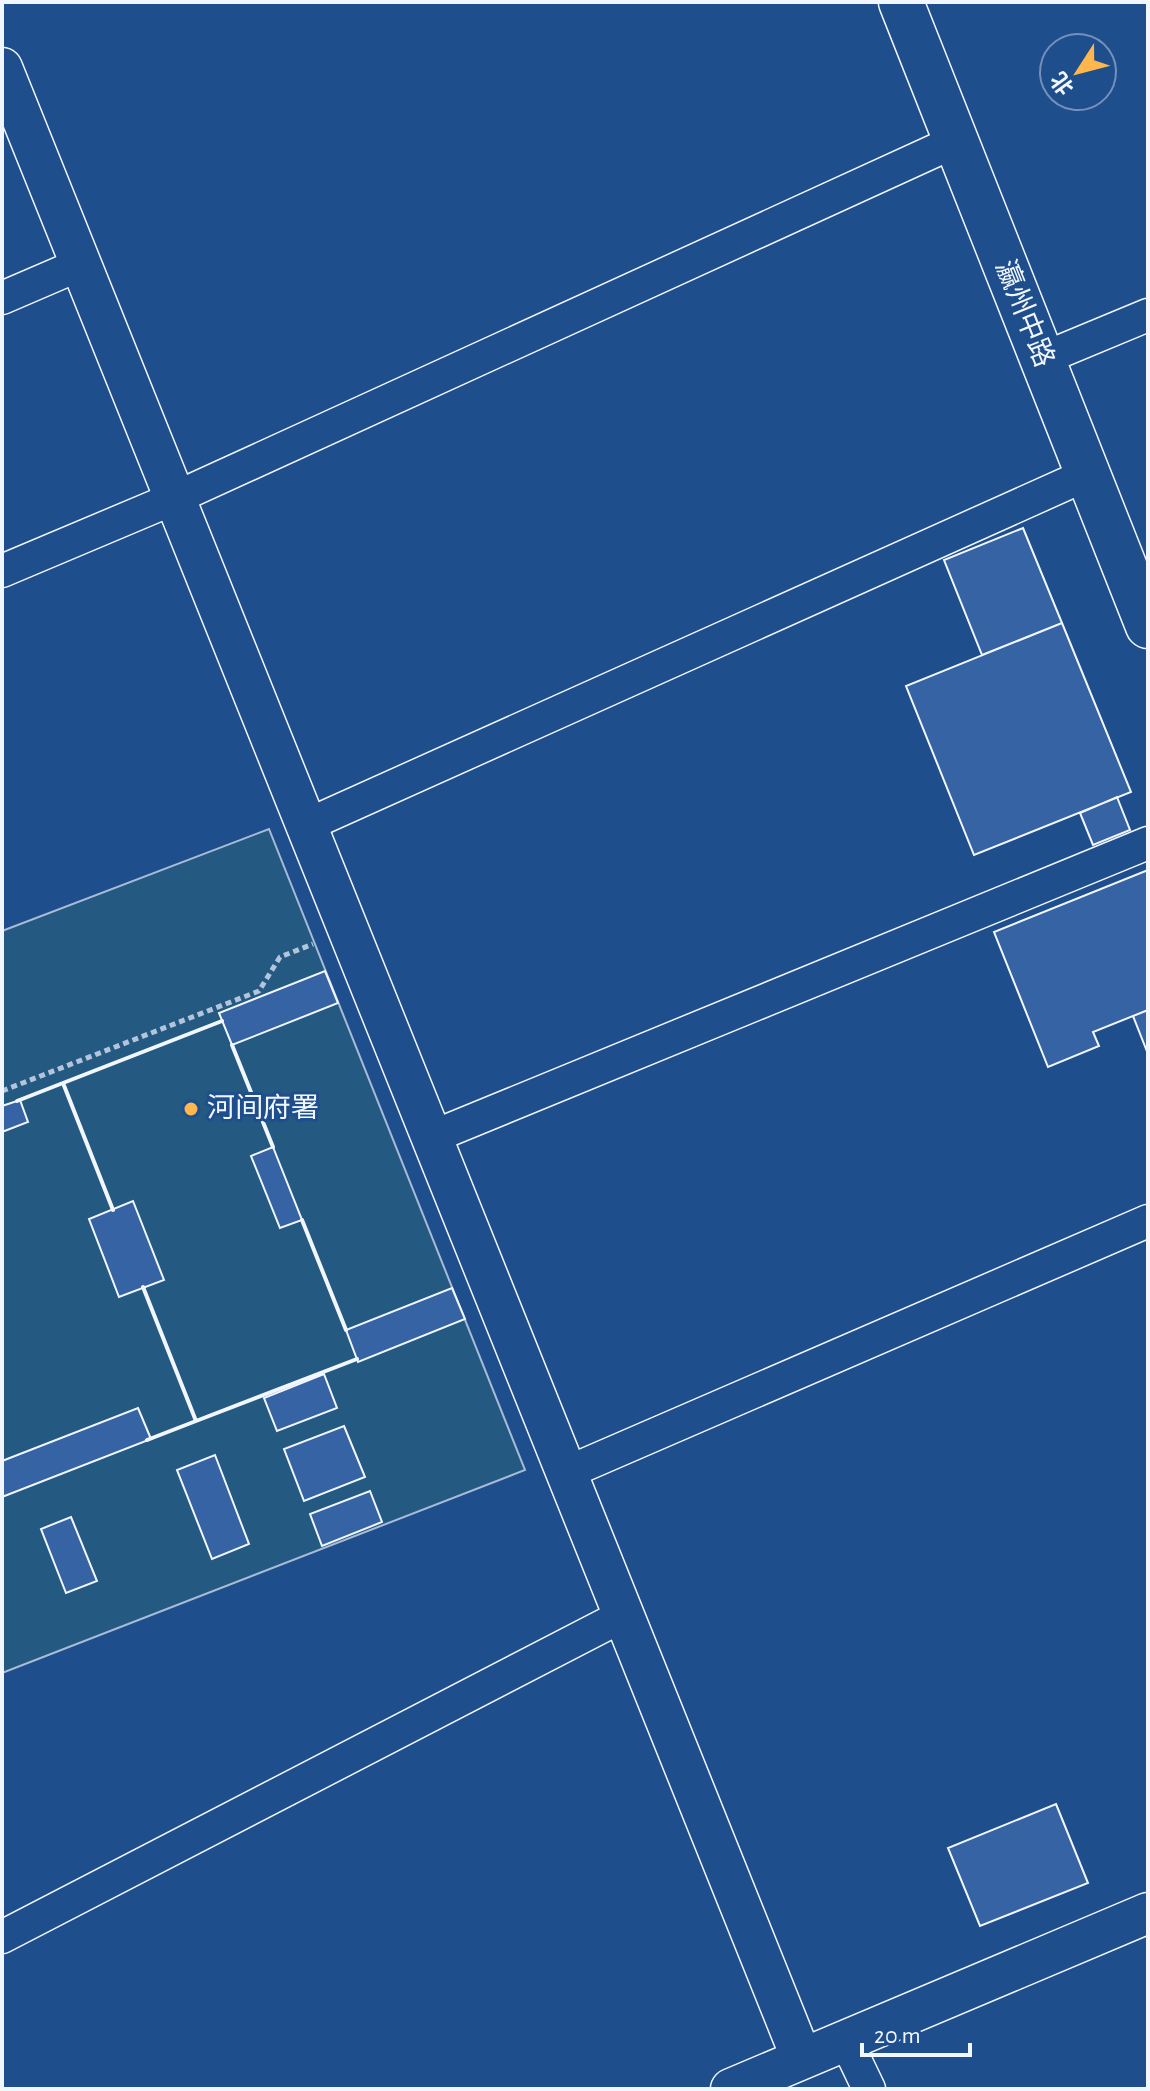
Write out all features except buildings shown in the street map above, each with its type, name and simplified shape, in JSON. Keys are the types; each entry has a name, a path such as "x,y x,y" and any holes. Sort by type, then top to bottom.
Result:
{"main road":[{"name":"瀛州中路","path":"901,2 1148,626"}],"street":[{"path":"2,68 802,2059"},
{"path":"2,571 175,498 956,141"},
{"path":"2,298 81,264"},
{"path":"1042,359 1148,315"},
{"path":"307,825 1088,474"},
{"path":"432,1137 1148,843"},
{"path":"566,1473 1148,1221"},
{"path":"2,1937 624,1615"},
{"path":"731,2089 1148,1913"},
{"path":"846,2041 869,2089"}],"path":[{"path":"2,1091 259,991 280,957 348,930"}],"shaded area":[{"name":"河间府署","path":"269,829 525,1470 2,1673 2,931"}],"wall":[{"path":"63,1083 222,1021"},
{"path":"232,1045 273,1147"},
{"path":"17,1101 63,1083 113,1210"},
{"path":"302,1220 346,1330"},
{"path":"143,1287 196,1421 147,1440"},
{"path":"196,1421 357,1359"}],"place":[{"name":"河间府署","path":"191,1109"}]}
